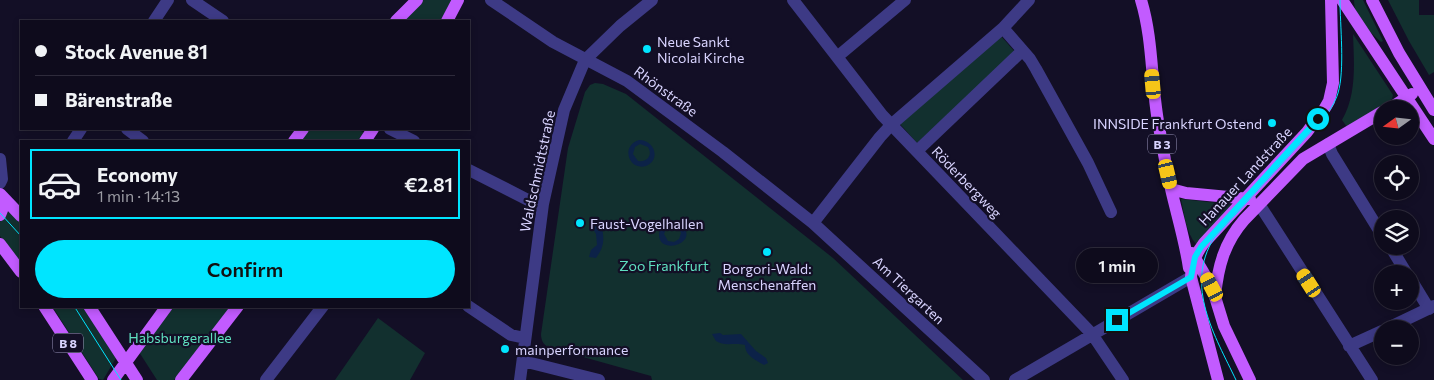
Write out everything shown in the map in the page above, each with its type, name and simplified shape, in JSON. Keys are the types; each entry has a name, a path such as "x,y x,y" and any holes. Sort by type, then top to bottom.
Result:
{"main road":[{"path":"397,20 417,0"},
{"path":"448,20 458,0"},
{"name":"B 3","path":"1135,0 1149,36"},
{"path":"1142,0 1149,36"},
{"name":"B 3","path":"1147,0 1157,114 1171,189"},
{"name":"Hanauer Landstraße","path":"1218,380 1191,277 1195,257 1204,243 1311,128 1329,101 1333,74 1331,0"},
{"path":"1342,0 1434,139"},
{"path":"1372,0 1399,53 1434,110"},
{"path":"1404,100 1420,88"},
{"path":"1213,292 1224,249 1235,231 1262,201 1298,162 1374,117"},
{"path":"1171,189 1186,193 1262,201"},
{"path":"1171,189 1185,240 1191,277 1199,278 1213,292"},
{"path":"3,197 20,213"},
{"path":"0,216 3,197"},
{"path":"1185,240 1213,292 1224,326 1250,380"},
{"path":"0,244 20,271"},
{"name":"B 8","path":"45,308 92,380"},
{"name":"B 8","path":"90,308 126,361 136,380"},
{"path":"114,380 166,308"},
{"path":"182,380 236,308"},
{"path":"114,380 122,378 136,380"}],"street":[{"path":"155,20 168,0"},
{"path":"192,0 222,20"},
{"name":"Rhönstraße","path":"491,0 553,42 628,81 723,152 813,223"},
{"name":"Waldschmidtstraße","path":"520,380 543,204 564,110 585,60 620,26 652,0"},
{"name":"Röderbergweg","path":"793,0 882,115 1092,334 1123,380"},
{"path":"837,57 905,0"},
{"path":"813,223 892,124 1003,28 1029,0"},
{"path":"1003,28 1030,59 1088,162 1111,212"},
{"path":"917,151 1022,50"},
{"path":"128,130 141,140"},
{"path":"392,130 412,140"},
{"path":"1328,144 1332,154 1374,222"},
{"path":"0,159 2,179 0,183"},
{"path":"470,171 530,201 543,204"},
{"path":"1262,201 1349,346 1372,380"},
{"name":"Am Tiergarten","path":"813,223 984,380"},
{"path":"1015,380 1191,277"},
{"path":"1405,320 1432,307 1419,290"},
{"path":"470,307 511,335 525,338"},
{"path":"266,380 321,308"},
{"path":"1349,346 1374,334"},
{"path":"523,361 600,380"}],"green space":[{"path":"422,0 453,0 441,20 404,20"},
{"path":"1354,0 1363,0 1383,41 1381,42 1363,24 1357,13"},
{"path":"1388,0 1419,0 1419,15 1434,15 1434,72 1429,75 1409,41"},
{"path":"1353,34 1393,95 1390,100 1374,100 1374,110 1347,127 1342,120 1350,100 1354,67"},
{"path":"1000,35 1015,52 917,143 900,124"},
{"name":"Zoo Frankfurt","path":"595,83 603,84 626,94 833,258 963,380 652,380 651,376 546,346 542,341 541,334 568,148 585,92 590,85"},
{"path":"308,130 360,130 364,133 358,140 301,140"},
{"path":"1181,199 1236,205 1196,244 1188,229"},
{"path":"7,210 20,220 20,263 0,236 0,222"},
{"path":"53,308 83,308 116,358 103,380 99,379"},
{"name":"Habsburgerallee","path":"172,308 231,308 189,364 174,380 157,380 139,352"},
{"path":"378,318 425,353 410,380 335,380"}],"water":[{"path":"639,140 649,143 655,155 651,163 640,167 631,162 628,152 633,143","holes":["640,144 648,147 650,153 648,158 644,161 638,161 633,154 635,147"]},
{"path":"672,220 679,222 686,230 686,237 682,242 669,246 659,238 660,229 664,223","holes":["672,225 679,228 681,233 679,239 674,242 668,241 664,234 667,227"]},
{"path":"594,223 602,229 603,237 602,248 596,258 589,257 591,250 597,245 596,234 593,229"},
{"path":"720,333 723,335 741,334 756,351 766,358 768,363 764,365 752,357 745,349 745,345 719,343 712,334"}],"tram line":[{"path":"1236,380 1219,346 1206,311 1202,292 1205,256 1214,238 1322,120 1333,104 1338,93 1341,72 1340,0"},
{"path":"0,213 20,235"},
{"path":"75,308 121,380"}],"place":[{"name":"Neue Sankt Nicolai Kirche","path":"647,49"},
{"name":"INNSIDE Frankfurt Ostend","path":"1272,123"},
{"name":"Faust-Vogelhallen","path":"580,223"},
{"name":"Borgori-Wald: Menschenaffen","path":"767,252"},
{"name":"mainperformance","path":"505,349"}],"route":[{"path":"1117,320 1191,277 1196,253 1318,119"}]}
